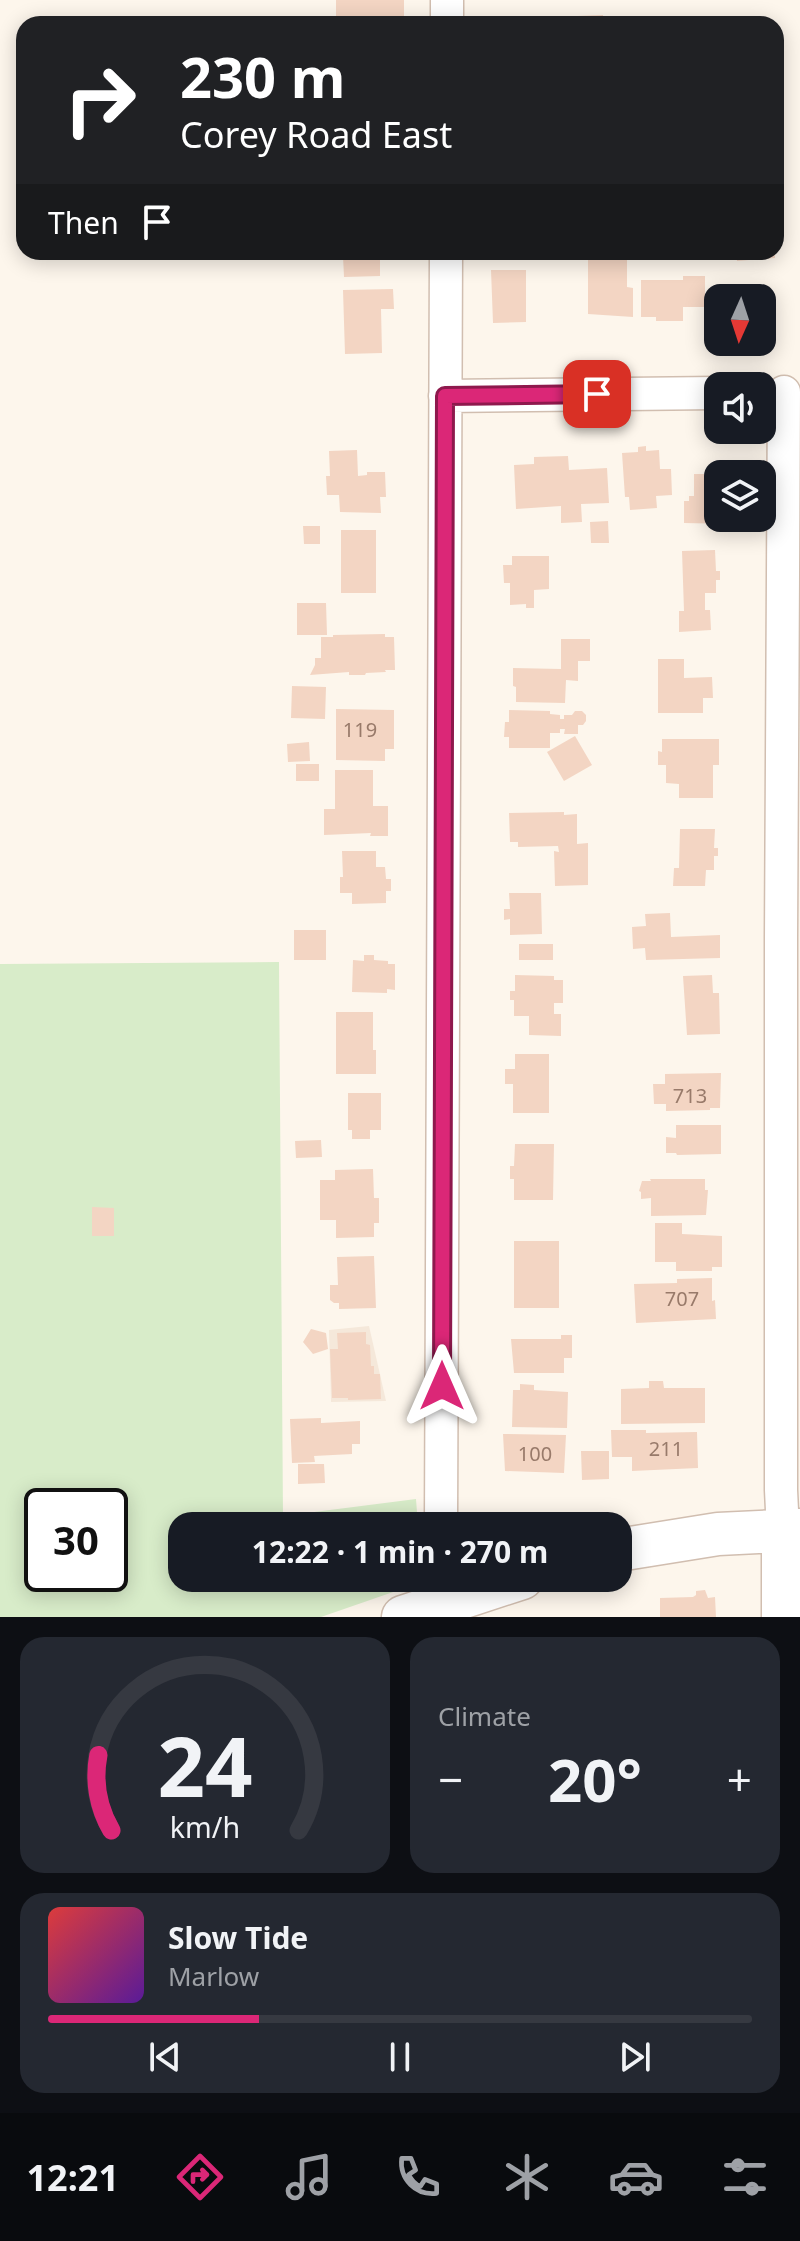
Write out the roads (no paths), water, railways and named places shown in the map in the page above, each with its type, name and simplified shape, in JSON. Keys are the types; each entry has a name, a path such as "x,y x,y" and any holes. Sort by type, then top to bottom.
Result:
{"street":[{"path":"441,1512 446,260"},
{"path":"782,392 790,938 781,1490 792,1530 783,1617"},
{"path":"445,396 704,393"},
{"path":"632,1548 718,1534 792,1530"},
{"path":"428,1600 462,1592"}]}
